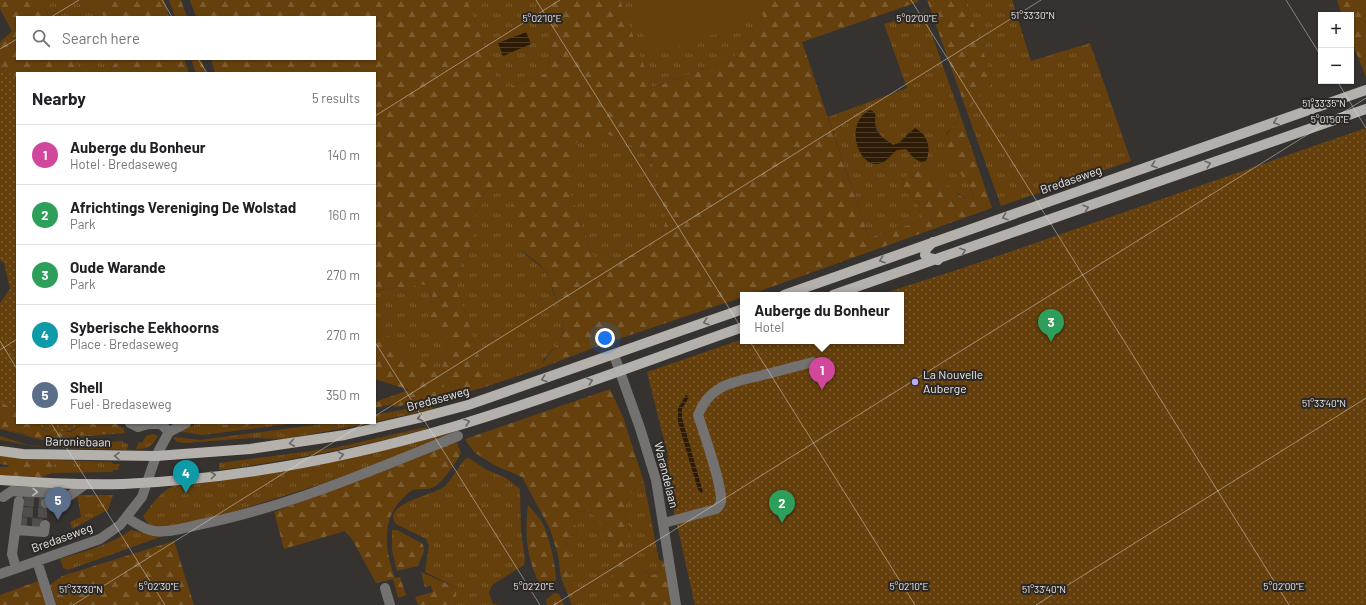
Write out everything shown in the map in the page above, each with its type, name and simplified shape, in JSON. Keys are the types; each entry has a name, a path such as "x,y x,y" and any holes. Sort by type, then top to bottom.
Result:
{"main road":[{"name":"Bredaseweg","path":"792,292 1366,90"},
{"path":"843,292 1366,109"},
{"path":"1032,208 1038,224"},
{"path":"934,242 926,249 924,255 938,260"},
{"name":"Bredaseweg","path":"156,456 250,449 338,436 378,428 468,405 740,310"},
{"path":"0,480 86,484 146,482 241,473 314,460 386,445 491,415 740,328"},
{"name":"Baroniebaan","path":"0,451 23,454 156,456"}],"street":[{"name":"Warandelaan","path":"614,355 656,480 676,605"},
{"path":"664,523 716,509 720,506 721,500 717,480 698,415 702,406 711,395 731,382 814,362"},
{"path":"132,424 138,427 149,424 161,424 169,432"},
{"path":"156,456 169,432 184,424"},
{"path":"127,518 147,529 154,531 170,530 218,521 279,504 329,487 458,436"},
{"name":"Bredaseweg","path":"0,574 100,539 111,532 127,518 142,497 156,456"},
{"path":"48,505 69,496 86,484"},
{"path":"1,497 12,491 51,493 69,496"},
{"path":"1,497 21,506 12,554 16,568"},
{"path":"16,530 44,532 45,525"},
{"path":"37,561 51,605"},
{"path":"385,588 390,605"}],"green space":[{"path":"0,0 41,0 49,16 16,16 16,60 74,60 80,72 16,72 16,78 0,65 0,42 12,31 0,9"},
{"path":"41,0 95,0 103,16 49,16"},
{"path":"95,0 164,0 169,16 103,16"},
{"path":"169,0 181,0 187,16 175,16"},
{"path":"190,0 467,0 501,90 547,73 552,37 547,0 620,0 652,88 733,59 763,17 757,0 918,0 918,2 802,42 869,238 918,222 920,215 918,205 902,184 905,177 912,173 922,171 930,173 938,177 958,194 965,198 972,199 974,196 972,190 944,150 944,141 946,136 961,117 992,208 757,292 740,292 740,298 601,345 541,368 562,335 563,324 556,299 550,280 544,269 525,252 519,243 515,231 509,192 501,189 486,192 481,198 478,206 472,244 465,256 460,259 461,274 455,279 488,386 454,396 440,360 447,350 449,343 448,338 431,324 429,317 433,291 429,286 419,284 410,288 382,289 376,292 376,72 215,72 211,60 376,60 376,16 196,16","holes":["605,134 615,137 651,155 666,218 662,236 649,249 619,260 600,264 592,254 571,195 571,177 574,165 570,148 579,141"]},
{"path":"467,0 547,0 552,37 547,73 501,90"},
{"path":"620,0 757,0 763,17 733,59 651,88"},
{"path":"631,0 757,0 763,17 651,56"},
{"path":"927,0 965,0 994,82 983,90 967,112"},
{"path":"965,0 1012,0 1031,61 1090,43 1131,161 1001,206 967,112 983,90 994,82"},
{"path":"1337,0 1366,0 1366,77 1354,47 1354,12 1341,12"},
{"path":"924,12 961,117 946,134 974,196 972,199 967,199 922,171 912,173 905,178 902,184 918,205 920,215 918,222 869,238 828,117 907,88 884,24","holes":["870,110 880,133 887,141 894,145 899,143 909,132 921,162 914,158 906,149 897,150 886,161 881,163 873,164 866,160 857,145 857,125 862,117"]},
{"path":"74,60 118,60 108,72 80,72"},
{"path":"118,60 184,60 189,72 108,72"},
{"path":"191,60 201,60 206,72 196,72"},
{"path":"0,65 16,78 16,411 0,401 0,303 10,289 4,263 0,260"},
{"path":"1366,128 1366,605 695,605 665,472 668,456 647,372 740,340 740,344 904,344 904,292 887,292 966,267"},
{"path":"605,134 615,137 651,155 666,218 662,236 649,249 619,260 600,264 592,254 571,195 571,177 574,165 570,148 579,141"},
{"path":"503,189 509,192 514,204 515,228 525,254 544,269 550,281 563,317 562,339 544,359 541,368 488,386 455,279 461,274 460,259 465,256 472,244 477,208 480,200 484,193 491,190"},
{"path":"419,284 429,286 433,291 429,317 431,324 448,338 449,343 447,350 440,360 454,396 448,397 442,381 416,361 407,358 393,340 376,328 376,292"},
{"path":"376,328 393,340 407,358 427,364 434,370 442,381 448,397 394,407 393,404 376,408 376,402 409,390 376,379"},
{"path":"610,389 623,417 644,482 634,490 626,503 625,508 630,540 625,546 614,548 603,528 593,515 580,511 573,514 577,534 568,537 566,546 572,561 573,570 567,579 561,578 558,555 550,529 522,477 496,466 475,453 465,439"},
{"path":"0,401 16,411 16,424 35,424 46,431 70,432 83,424 116,424 124,429 102,434 40,438 4,429 0,423"},
{"path":"432,404 433,409 376,422 376,415"},
{"path":"0,423 10,430 40,437 95,434 123,429 123,426 125,433 42,440 0,429"},
{"path":"35,424 83,424 65,432 53,432"},
{"path":"197,424 234,424 189,430 187,433 176,431"},
{"path":"234,424 258,424 187,433 189,430"},
{"path":"258,424 289,424 202,435 188,433"},
{"path":"321,424 366,424 284,439 250,438 186,443 177,442 173,437 200,440"},
{"path":"426,427 427,429 350,448 298,458 219,470 219,463 334,448"},
{"path":"455,432 406,454 312,487 207,520 159,528 146,521 143,516 160,495 174,486 281,472 386,450"},
{"path":"153,434 158,436 152,445 147,448 136,449 139,442 142,443 146,436"},
{"path":"0,436 28,445 43,447 123,441 124,443 128,444 127,450 38,447 0,440"},
{"path":"456,441 461,453 444,478 434,487 413,490 410,492 401,500 390,517 387,537 389,558 395,578 400,577 406,595 398,598 393,579 376,583 352,539 345,531 284,549 274,512"},
{"path":"0,456 53,460 52,473 41,477 0,475 0,467 8,467 9,465 0,464"},
{"path":"469,458 485,469 506,478 520,489 521,530 525,560 524,565 492,585 489,593 493,604 500,605 455,605 457,588 425,572 429,545 426,539 396,524 393,517 396,510 402,505 445,486 465,459"},
{"path":"53,460 112,462 113,464 120,464 118,470 113,470 113,472 52,473"},
{"path":"644,482 661,571 653,575 627,563 614,584 624,602 624,605 572,605 561,578 567,579 572,561 567,552 566,544 568,537 577,534 573,514 580,511 592,514 605,531 611,543 630,530 625,508 626,503 631,493"},
{"path":"77,495 113,495 108,510 72,529 70,522 81,517"},
{"path":"528,505 544,525 551,548 556,584 550,590 544,590 538,581 530,560 526,527"},
{"path":"131,530 163,536 68,570 63,568 60,559 106,544"},
{"path":"392,530 397,530 423,544 424,551 418,566 397,571 392,550"},
{"path":"174,541 194,605 57,605 50,585 62,576"},
{"path":"659,560 665,562 671,605 624,605 624,602 614,584 612,574 616,565 621,562 626,562 653,575 661,571"},
{"path":"421,572 457,588 455,605 418,605 415,597 433,592 431,586 425,587"},
{"path":"38,581 48,605 0,605 0,595"},
{"path":"554,593 559,594 564,605 547,605 546,600"}],"shaded area":[{"path":"526,32 531,44 503,56 498,43"},
{"path":"870,110 875,114 876,130 882,138 893,145 899,143 915,128 923,134 928,146 928,156 926,161 921,162 914,158 906,149 897,150 886,161 881,163 873,164 866,160 857,145 856,135 857,125 862,117"},
{"path":"686,395 689,397 682,409 682,418 703,492 702,494 698,490 678,422 678,408"}],"tunnel":[{"path":"24,501 46,503"},
{"path":"23,512 47,513"},
{"path":"17,522 46,524"}],"place":[{"name":"Oude Warande","path":"1051,342"},
{"name":"La Nouvelle Auberge","path":"915,382"},
{"name":"Auberge du Bonheur","path":"822,390"},
{"name":"Syberische Eekhoorns","path":"186,493"},
{"name":"Shell","path":"58,520"},
{"name":"Africhtings Vereniging De Wolstad","path":"782,523"}]}
